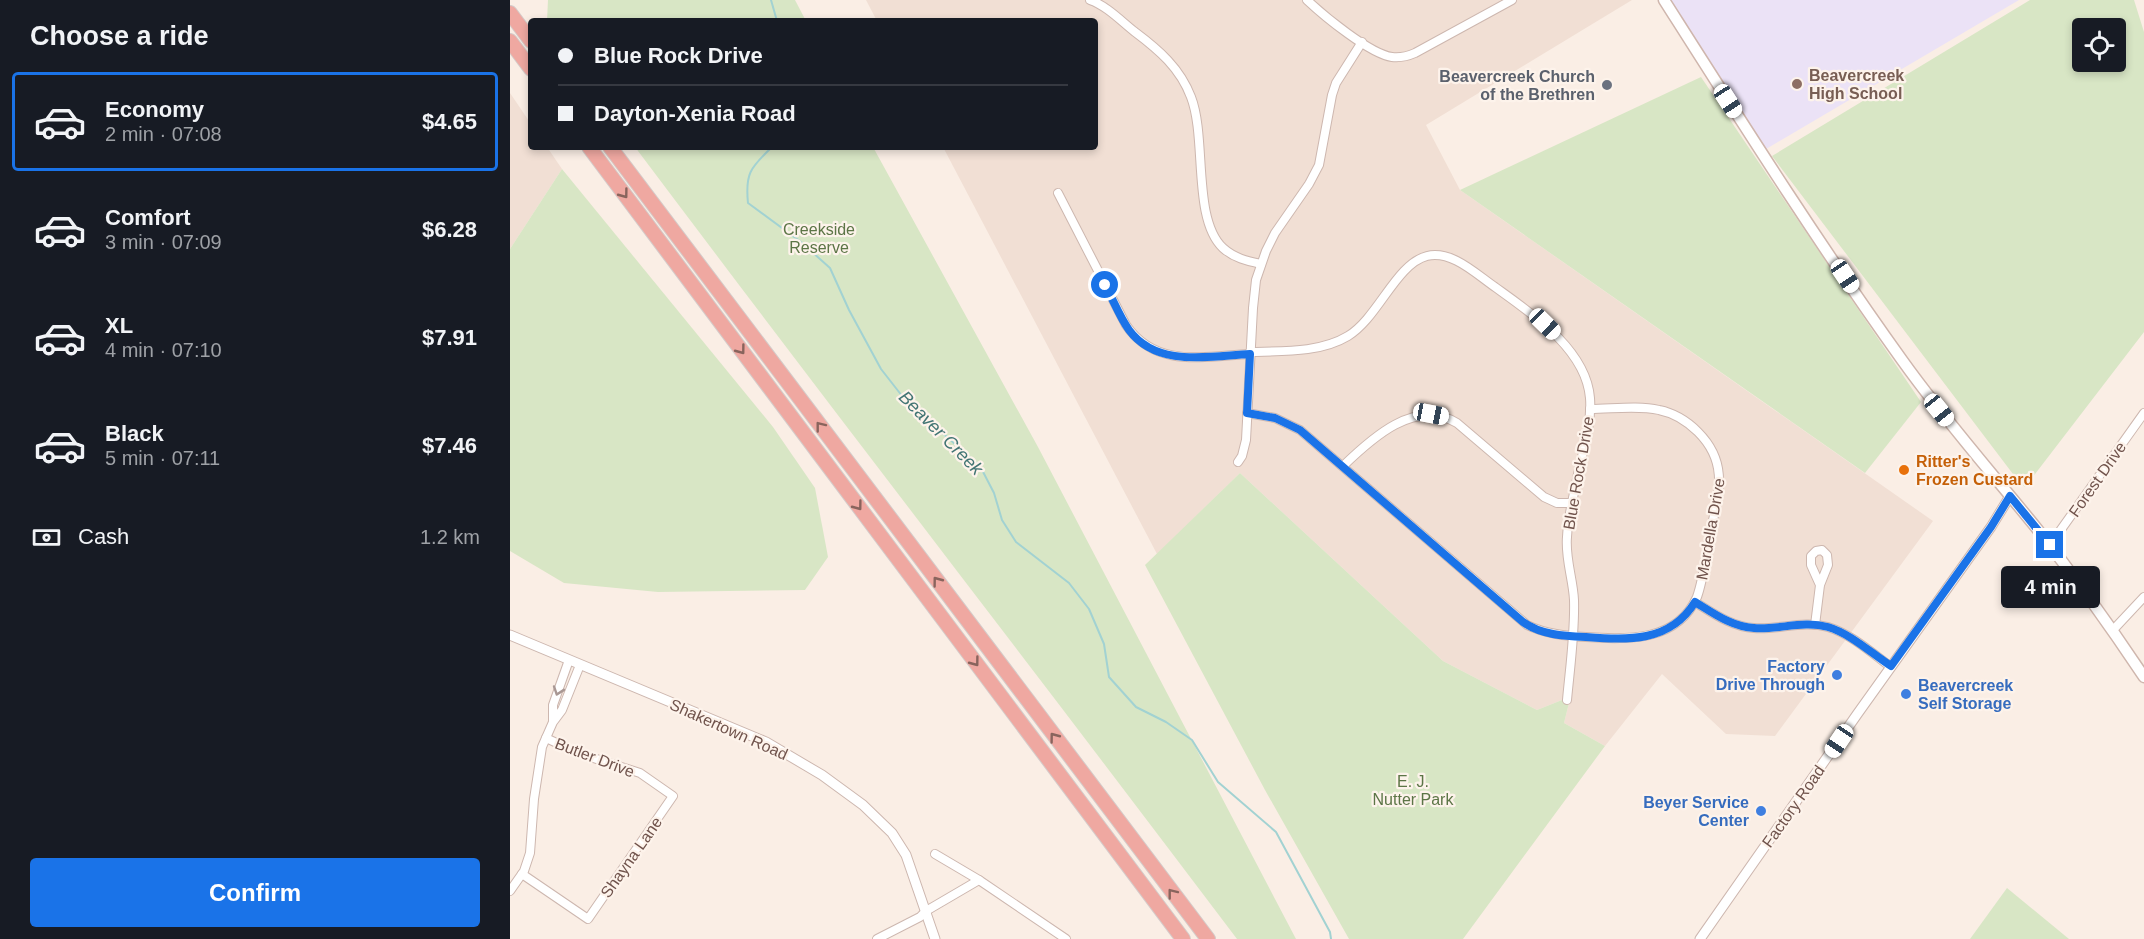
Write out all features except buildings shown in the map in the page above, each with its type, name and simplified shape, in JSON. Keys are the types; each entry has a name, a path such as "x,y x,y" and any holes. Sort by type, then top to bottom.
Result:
{"highway":[{"path":"510,13 528,37"},
{"path":"510,41 528,65"},
{"path":"591,150 1183,939"},
{"path":"612,150 1208,939"}],"main road":[{"path":"1664,0 1761,152 1902,360 1939,410 2050,545 2113,630 2144,677"}],"street":[{"path":"1090,0 1109,11 1169,59 1180,74 1191,96 1198,120 1205,203 1212,231 1220,244 1230,253 1261,264"},
{"path":"1307,0 1362,42 1381,54 1393,58 1404,57 1512,0"},
{"path":"1238,462 1244,449 1253,300 1261,264 1275,232 1309,184 1319,165 1332,94 1337,81 1362,42"},
{"name":"Blue Rock Drive","path":"1058,193 1126,325 1140,343 1155,351 1179,357 1250,353 1299,350 1341,340 1364,324 1415,261 1426,257 1444,256 1462,264 1533,315 1556,335 1580,369 1589,392 1590,409 1567,542 1574,600 1567,700"},
{"name":"Mardella Drive","path":"1590,409 1653,409 1667,412 1693,427 1713,450 1718,464 1720,484 1699,592 1695,602"},
{"path":"1247,413 1275,418 1292,425 1343,466 1523,622 1542,632 1624,640 1648,636 1674,624 1695,602 1729,621 1746,627 1815,625 1830,628 1891,666"},
{"name":"Forest Drive","path":"2050,545 2144,413"},
{"path":"1343,466 1360,449 1388,429 1412,417 1431,414 1443,416 1457,423 1544,497 1557,503 1572,503"},
{"name":"Factory Road","path":"1700,939 1991,527 2010,496"},
{"path":"1815,625 1820,585"},
{"path":"2113,630 2144,597"},
{"name":"Shakertown Road","path":"510,635 766,742 822,775 863,805 892,832 906,855 935,939"},
{"path":"553,722 554,705 569,660"},
{"path":"510,891 522,874 530,853 536,779 542,747 553,722 562,710 580,665"},
{"name":"Butler Drive","path":"546,738 578,753 640,773 673,796"},
{"name":"Shayna Lane","path":"522,874 588,919 673,796"},
{"path":"935,854 979,880 1066,939"},
{"path":"877,939 920,917 926,911 979,880"}],"shaded area":[{"path":"866,0 1632,0 1426,125 1460,190 1933,521 1775,736 1726,734 1662,674 1605,746 1564,723 1569,703 1562,700 1537,710 1443,661 1240,473 1157,554 945,150 1098,150 1098,18 875,18"},
{"name":"Beavercreek High School","path":"1664,0 2019,0 1761,152"},
{"path":"510,93 528,120 528,150 549,150 562,169 510,249"}],"green space":[{"path":"548,0 795,0 804,18 547,18"},
{"path":"2030,0 2134,0 2144,32 2144,332 2025,487 1772,156"},
{"path":"1701,77 1921,402 1865,473 1460,190"},
{"name":"Creekside Reserve","path":"637,150 875,150 1038,447 1296,939 1237,939"},
{"path":"562,169 773,427 815,488 828,557 805,590 658,592 564,583 510,551 510,249"},
{"name":"E. J. Nutter Park","path":"1240,473 1443,661 1537,710 1562,700 1569,703 1564,723 1605,746 1463,939 1349,939 1265,790 1145,565"},
{"path":"2007,888 2069,939 1970,939"}],"waterway":[{"name":"Beaver Creek","path":"771,0 776,18"},
{"name":"Beaver Creek","path":"769,150 754,166 748,178 748,203 801,242 830,268 849,310 881,369 906,401 980,466 994,493 1002,520 1016,542 1069,583 1089,609 1104,644 1109,677 1136,707 1166,722 1192,740 1218,782 1276,832 1330,932 1331,939"}],"place":[{"name":"Beavercreek High School","path":"1797,84"},
{"name":"Beavercreek Church of the Brethren","path":"1607,85"},
{"name":"Ritter's Frozen Custard","path":"1904,470"},
{"name":"Factory Drive Through","path":"1837,675"},
{"name":"Beavercreek Self Storage","path":"1906,694"},
{"name":"Beyer Service Center","path":"1761,811"}],"route":[{"path":"1105,285 1129,329 1140,343 1155,351 1179,357 1250,354 1247,413 1275,418 1300,430 1523,622 1542,632 1624,640 1636,639 1668,628 1695,602 1737,625 1746,627 1809,624 1830,628 1891,666 1991,527 2010,496 2050,545"}]}
